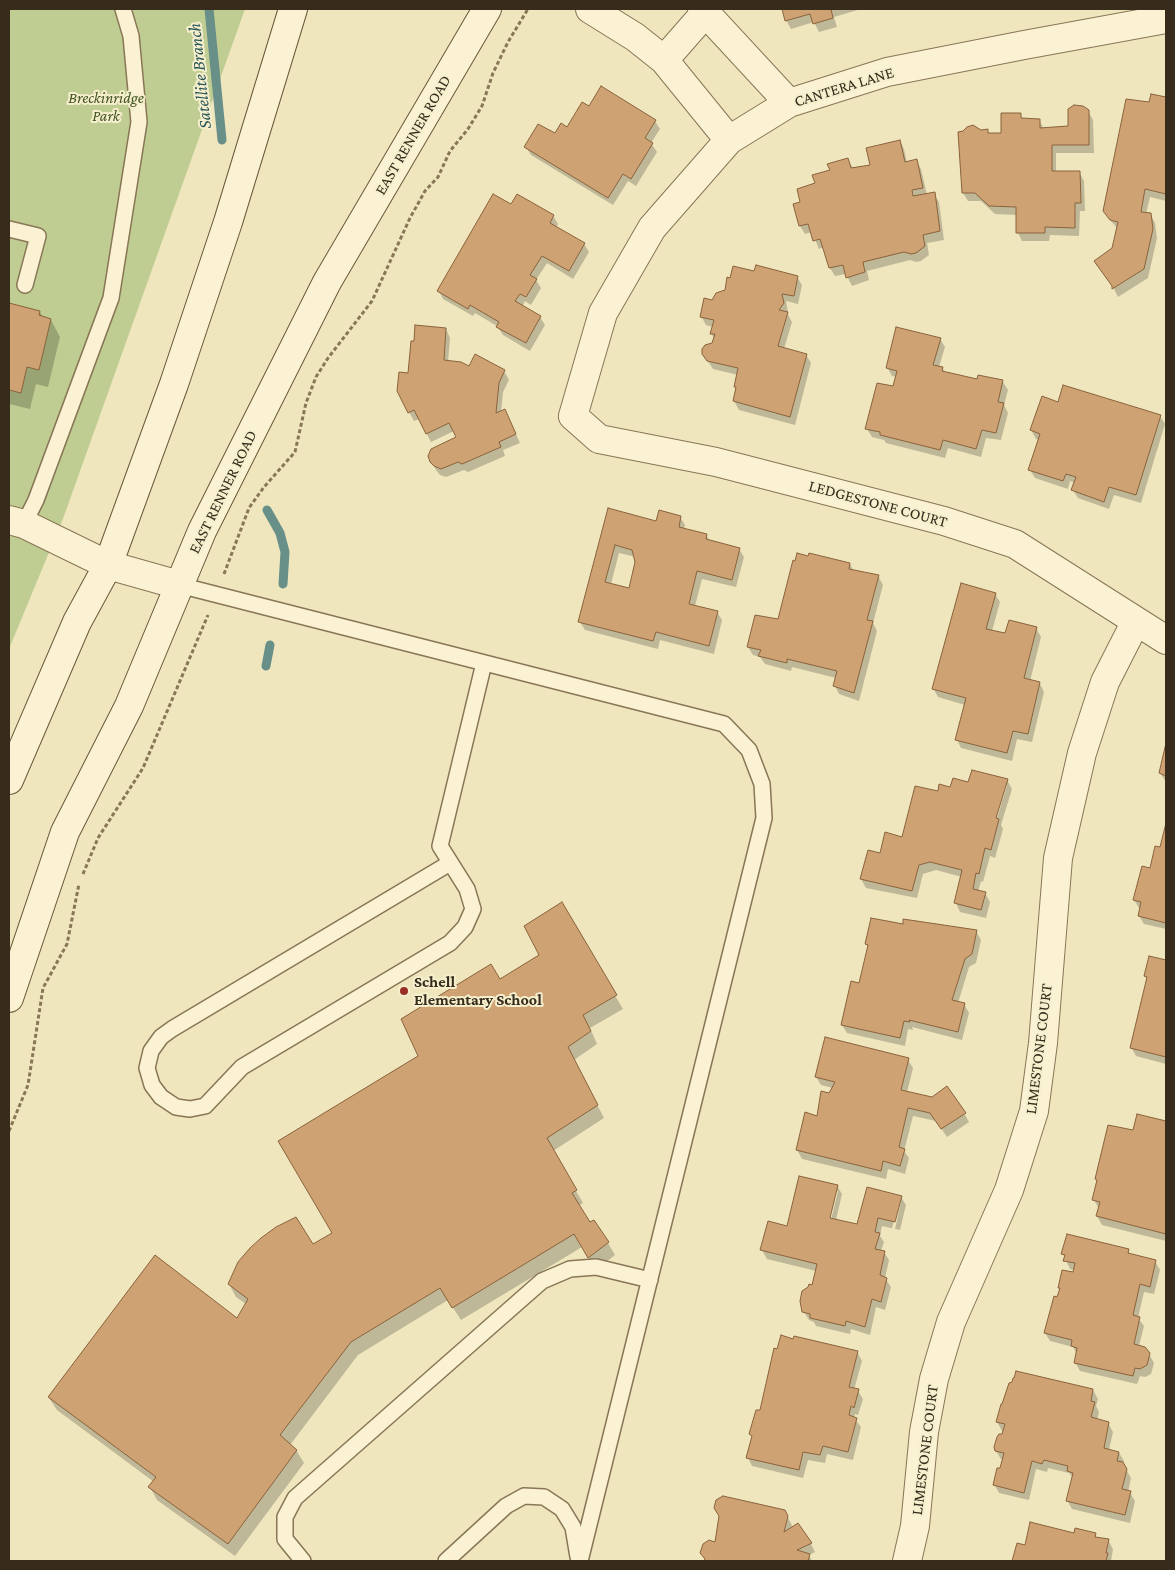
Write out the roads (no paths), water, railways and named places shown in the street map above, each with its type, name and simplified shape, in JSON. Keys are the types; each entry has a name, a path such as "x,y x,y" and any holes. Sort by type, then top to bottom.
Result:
{"street":[{"path":"9,780 77,622 108,565 174,384 228,222 293,9"},
{"name":"EAST RENNER ROAD","path":"9,998 65,832 129,706 202,531 327,282 487,9"},
{"path":"590,9 635,38 664,60 730,140"},
{"path":"664,60 704,10 789,103"},
{"name":"CANTERA LANE","path":"573,416 603,313 652,228 730,140 789,103 887,72 1166,18"},
{"name":"LEDGESTONE COURT","path":"573,416 599,439 716,462 944,521 1015,544 1166,640"},
{"path":"16,522 108,565 179,585"},
{"name":"LIMESTONE COURT","path":"907,1561 915,1526 924,1432 934,1379 951,1322 1009,1190 1034,1111 1043,1043 1058,858 1082,753 1106,682 1136,621"}],"lane":[{"path":"16,522 36,500 111,298 140,122 131,36 123,9"},
{"path":"9,228 38,236 25,285"},
{"path":"179,585 724,724 749,750 762,784 764,818 579,1561"},
{"path":"450,863 172,1028 161,1037 151,1051 147,1068 152,1085 161,1097 176,1107 190,1110 205,1106 242,1067 450,943 465,927 472,909 467,889 440,846 484,663"},
{"path":"303,1561 285,1539 285,1517 295,1498 542,1281 570,1269 596,1267 650,1280"},
{"path":"446,1561 506,1506 524,1496 544,1497 562,1509 573,1527 579,1561"}],"waterway":[{"name":"Satellite Branch","path":"209,9 222,140"},
{"name":"Satellite Branch","path":"267,510 280,533 285,552 283,584"},
{"name":"Satellite Branch","path":"266,666 270,645"}],"place":[{"name":"Schell Elementary School","path":"404,991"}],"park label":[{"name":"Breckinridge Park","path":"106,107"}]}
